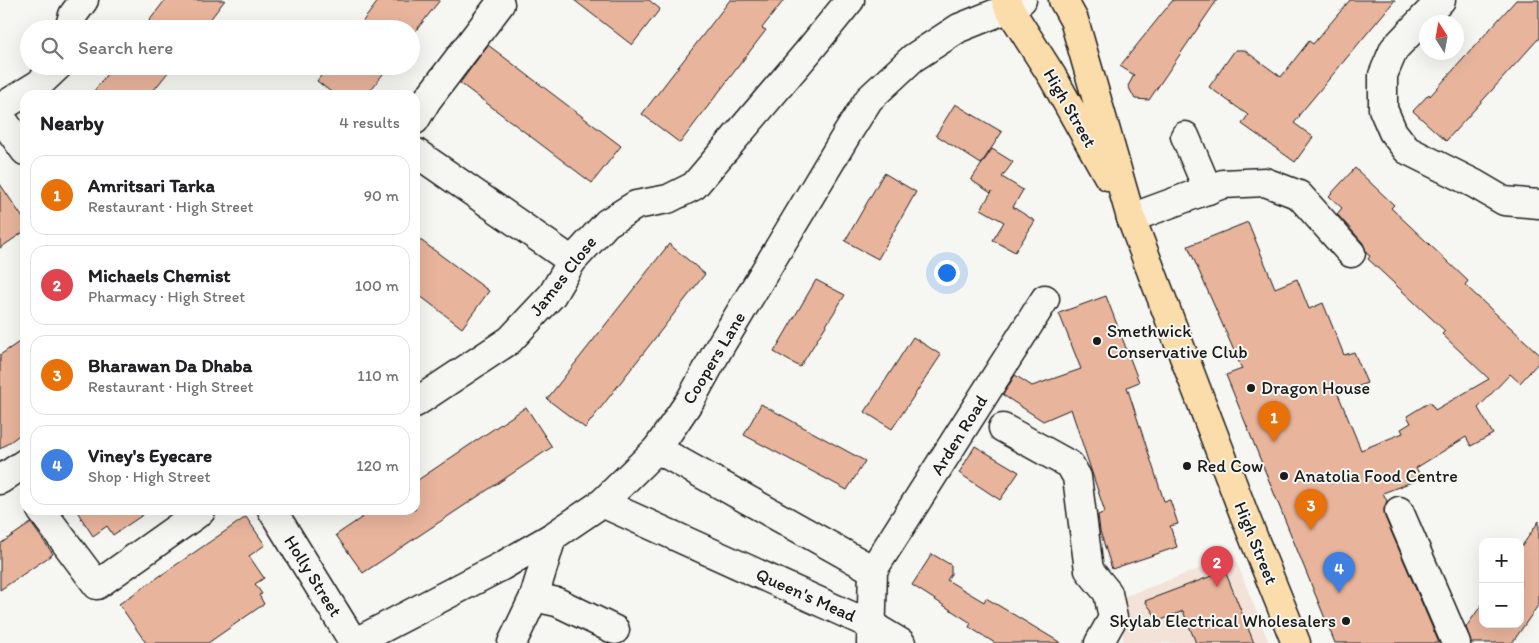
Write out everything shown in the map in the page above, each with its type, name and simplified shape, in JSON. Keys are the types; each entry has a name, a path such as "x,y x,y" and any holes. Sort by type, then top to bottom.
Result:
{"main road":[{"name":"High Street","path":"1063,0 1074,20 1131,218 1244,514 1296,643"},
{"name":"High Street","path":"1012,3 1131,218"}],"street":[{"path":"72,20 84,0"},
{"name":"James Close","path":"420,400 510,340 552,295 572,261 607,223 636,205 668,199 694,186 850,0"},
{"path":"1441,0 1394,49 1383,75 1383,109 1393,132 1407,150 1475,184 1504,201 1539,204"},
{"name":"Coopers Lane","path":"354,643 502,566 552,537 602,503 657,449 691,399 719,348 846,134 869,99 913,58 959,28 1012,3"},
{"path":"420,112 500,4"},
{"path":"29,90 48,75"},
{"path":"0,108 20,96"},
{"path":"0,116 20,144"},
{"path":"1185,136 1208,190"},
{"path":"420,155 572,261"},
{"path":"1131,218 1223,184 1265,182 1299,195 1351,253"},
{"name":"Arden Road","path":"873,570 1046,299"},
{"path":"1003,428 1070,465 1077,477 1089,570 1108,593 1113,618 1099,643"},
{"path":"657,449 873,570"},
{"name":"Queen's Mead","path":"602,503 871,634 873,570"},
{"path":"1399,511 1456,643"},
{"path":"45,515 97,585 194,515"},
{"name":"Holly Street","path":"275,515 354,643"},
{"path":"512,643 534,598 552,537"},
{"path":"534,598 557,602 615,630"},
{"path":"871,634 901,643"}],"shaded area":[{"path":"1234,556 1269,643 1123,643 1123,597"}],"building":[{"path":"165,0 225,0 210,20 150,20"},
{"path":"379,0 440,0 420,26 420,20 364,20"},
{"path":"574,0 649,0 660,9 632,45"},
{"path":"730,0 784,0 762,28 766,30 680,143 642,114"},
{"path":"1173,0 1217,0 1149,100 1135,99 1128,86 1134,75 1120,66"},
{"path":"1350,0 1395,0 1294,123 1313,137 1295,162 1242,124 1248,115 1209,87 1235,50 1244,50 1281,77 1309,41 1313,44"},
{"path":"1516,0 1539,0 1539,38 1446,141 1413,111 1429,94 1430,96"},
{"path":"488,45 621,146 592,183 460,83"},
{"path":"106,75 166,75 154,90 95,90"},
{"path":"321,75 382,75 371,90 329,90 317,81"},
{"path":"955,104 1002,132 981,164 936,135"},
{"path":"992,149 1013,162 1002,177 1023,190 1013,207 1035,221 1015,252 993,240 1004,222 981,209 991,193 971,180"},
{"path":"1355,168 1394,205 1391,208 1468,281 1465,285 1539,354 1539,362 1520,383 1510,374 1478,408 1493,434 1471,446 1466,437 1416,468 1422,478 1383,493 1387,501 1384,509 1385,517 1439,643 1335,643 1226,375 1242,369 1188,246 1248,222 1275,288 1297,279 1309,309 1323,303 1344,355 1354,352 1367,383 1338,394 1361,450 1403,433 1401,429 1411,423 1407,416 1430,402 1435,410 1489,379 1442,334 1445,331 1368,259 1370,256 1366,253 1363,243 1337,214 1342,208 1329,196"},
{"path":"884,173 916,192 878,259 845,241"},
{"path":"0,184 20,214 20,234 0,248"},
{"path":"420,240 489,291 462,328 420,296"},
{"path":"669,244 705,274 585,428 547,399"},
{"path":"816,280 845,295 800,367 774,352"},
{"path":"1106,296 1139,382 1127,387 1164,501 1170,500 1178,524 1170,526 1177,547 1112,569 1100,531 1098,515 1105,512 1071,409 1043,421 1003,395 1015,375 1032,386 1081,369 1059,313"},
{"path":"913,337 941,355 892,429 865,412"},
{"path":"20,341 20,435 0,449 0,355"},
{"path":"761,404 865,461 847,490 744,435"},
{"path":"526,407 552,447 363,573 336,535 366,515 420,515 420,479"},
{"path":"975,446 1019,472 1000,500 959,473"},
{"path":"79,515 143,515 113,535 107,526 93,536"},
{"path":"246,517 265,545 249,556 264,578 255,584 262,594 259,595 264,604 208,643 146,643 119,604"},
{"path":"1539,521 1539,604 1524,626 1524,583 1524,543"},
{"path":"31,523 53,554 0,590 0,544"},
{"path":"932,554 951,565 951,574 947,580 984,602 986,598 1061,643 995,643 969,627 971,623 912,585"},
{"path":"1225,571 1254,643 1196,643 1183,611 1159,621 1145,601"},
{"path":"1479,609 1479,628 1522,628 1512,643 1471,643 1466,627"}],"place":[{"name":"Smethwick Conservative Club","path":"1097,341"},
{"name":"Dragon House","path":"1251,388"},
{"name":"Amritsari Tarka","path":"1274,442"},
{"name":"Red Cow","path":"1187,466"},
{"name":"Anatolia Food Centre","path":"1284,476"},
{"name":"Bharawan Da Dhaba","path":"1311,530"},
{"name":"Michaels Chemist","path":"1217,587"},
{"name":"Viney's Eyecare","path":"1339,593"},
{"name":"Skylab Electrical Wholesalers","path":"1346,621"}]}
